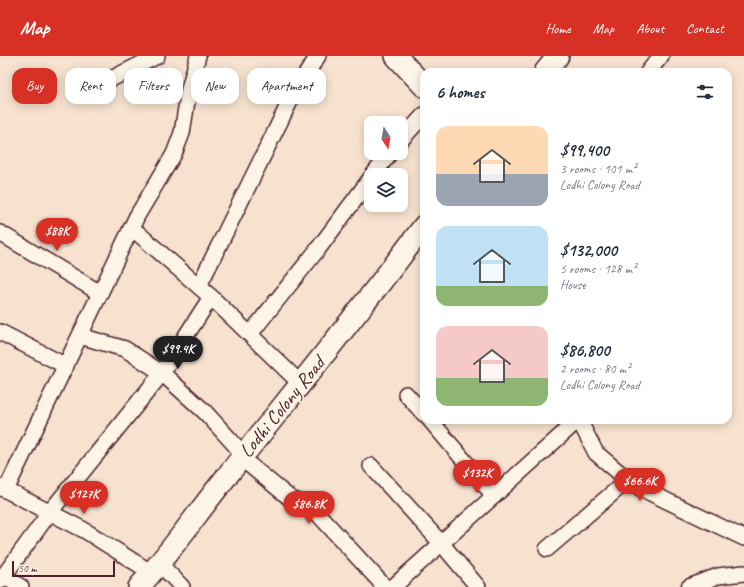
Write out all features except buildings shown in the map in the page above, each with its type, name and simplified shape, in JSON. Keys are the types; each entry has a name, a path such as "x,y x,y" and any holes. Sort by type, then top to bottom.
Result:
{"main road":[{"path":"396,56 420,82"},
{"path":"548,68 558,56"},
{"name":"Lodhi Colony Road","path":"150,575 374,293 420,231"}],"street":[{"path":"116,76 157,56"},
{"path":"182,587 150,575 84,530 3,489 66,366 137,216 174,154 182,133 189,89 198,56"},
{"path":"199,286 294,91 318,56"},
{"path":"651,68 661,56"},
{"path":"408,132 420,119"},
{"path":"378,168 385,160"},
{"path":"250,334 318,249 364,187"},
{"path":"132,228 211,297 301,384"},
{"path":"0,233 100,293"},
{"path":"21,587 2,578 50,512 162,373 211,297"},
{"path":"0,332 66,366"},
{"path":"80,336 125,349 162,373 205,412 243,456 291,499 302,503 317,513 385,587"},
{"path":"406,394 420,410"},
{"path":"436,424 494,496"},
{"path":"393,587 574,424"},
{"path":"580,424 596,454 634,485 744,538"},
{"path":"371,466 441,543 478,587"},
{"path":"547,549 628,480"},
{"path":"689,587 711,583 718,576 744,573"}]}
